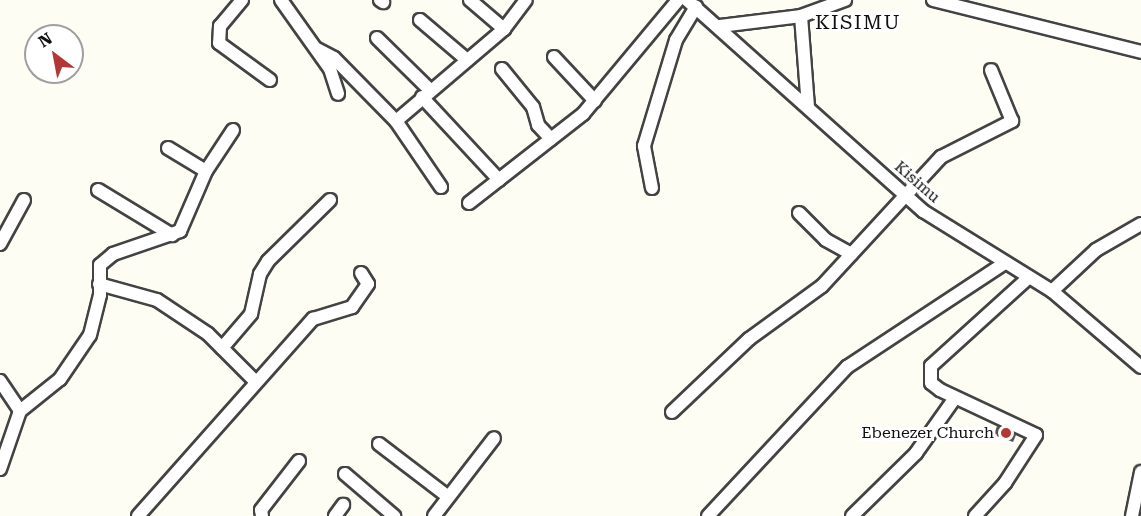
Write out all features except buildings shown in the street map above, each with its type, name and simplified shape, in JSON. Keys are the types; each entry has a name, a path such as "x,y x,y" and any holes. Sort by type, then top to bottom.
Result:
{"street":[{"path":"242,0 216,35 224,47 270,80"},
{"path":"281,0 317,49 338,94"},
{"path":"470,0 504,29"},
{"path":"396,121 426,93 504,29 526,0"},
{"path":"470,203 595,101 678,0"},
{"path":"720,26 801,16 845,0"},
{"path":"933,0 1141,52"},
{"path":"652,188 644,146 676,40 692,4"},
{"name":"Kisimu","path":"692,4 720,26 903,193 1005,263 1052,291 1141,368"},
{"path":"801,16 808,106"},
{"path":"420,20 467,60"},
{"path":"377,38 499,180"},
{"path":"317,49 334,58 396,121 441,187"},
{"path":"554,57 595,101"},
{"path":"502,69 533,107 538,125 551,139"},
{"path":"672,412 749,339 822,286 903,193 953,148 1014,119 991,70"},
{"path":"0,469 20,411 60,379 82,350 99,284 100,265 109,256 172,235 186,223 206,171 233,130"},
{"path":"168,148 206,171"},
{"path":"98,190 172,235"},
{"path":"0,244 24,200"},
{"path":"222,348 251,314 260,274 268,261 330,200"},
{"path":"799,213 826,240 851,254"},
{"path":"1052,291 1096,250 1141,224"},
{"path":"708,516 847,367 1005,263"},
{"path":"138,516 254,380 313,319 352,307 368,284 361,273"},
{"path":"975,516 1005,483 1036,435 955,398 931,383 931,366 1029,277"},
{"path":"99,284 157,300 222,348 254,380"},
{"path":"0,381 20,411"},
{"path":"852,516 916,453 955,398"},
{"path":"434,516 446,495 494,438"},
{"path":"379,444 446,495"},
{"path":"262,516 261,510 299,461"},
{"path":"1132,516 1141,472"},
{"path":"345,474 394,516"},
{"path":"335,516 343,505"}],"place":[{"name":"Ebenezer Church","path":"1006,433"}],"district":[{"name":"KISIMU","path":"858,22"}]}
